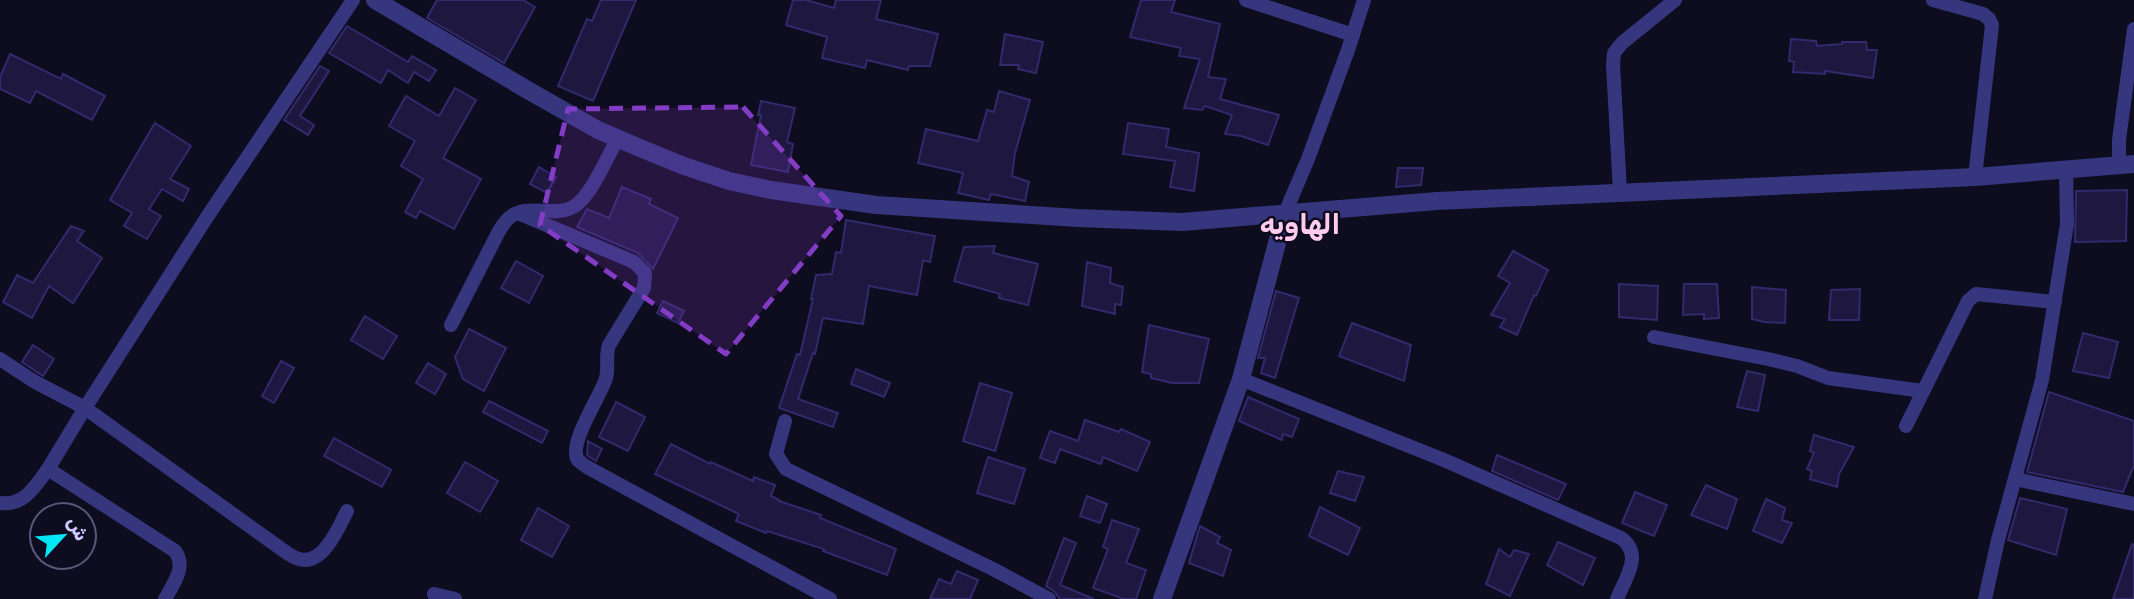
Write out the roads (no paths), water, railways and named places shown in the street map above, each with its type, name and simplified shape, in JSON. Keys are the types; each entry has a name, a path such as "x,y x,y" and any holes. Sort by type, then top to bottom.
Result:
{"street":[{"path":"0,503 25,498 48,469 207,217 353,0"},
{"path":"375,0 531,92 618,138 684,166 729,181 771,190 876,205 1182,222 1437,201 1975,177 2126,164 2119,140 2134,29"},
{"path":"1246,0 1353,35"},
{"path":"1162,599 1241,379 1285,214 1301,178 1364,0"},
{"path":"1620,192 1614,53 1622,43 1675,0"},
{"path":"1933,0 1983,14 1992,25 1975,177"},
{"path":"451,325 499,231 509,218 518,213 537,210 564,211 575,206 586,195 618,138"},
{"path":"1985,599 2042,380 2067,224 2066,169"},
{"path":"518,213 634,262 645,273 644,288 609,345 606,355 606,379 594,401 577,445 578,460 830,599"},
{"path":"1906,426 1968,301 1976,294 2055,302"},
{"path":"1654,337 1768,359 1828,378 1923,391"},
{"path":"0,359 35,382 85,408 280,548 301,560 316,556 326,548 347,511"},
{"path":"1241,379 1444,460 1621,538 1633,551 1633,559 1617,599"},
{"path":"785,421 776,454 786,469 1049,599"},
{"path":"48,469 179,555 181,566 166,599"},
{"path":"2015,479 2134,504"},
{"path":"434,594 455,599"}],"district":[{"name":"الهاويه","path":"1300,224"}]}
